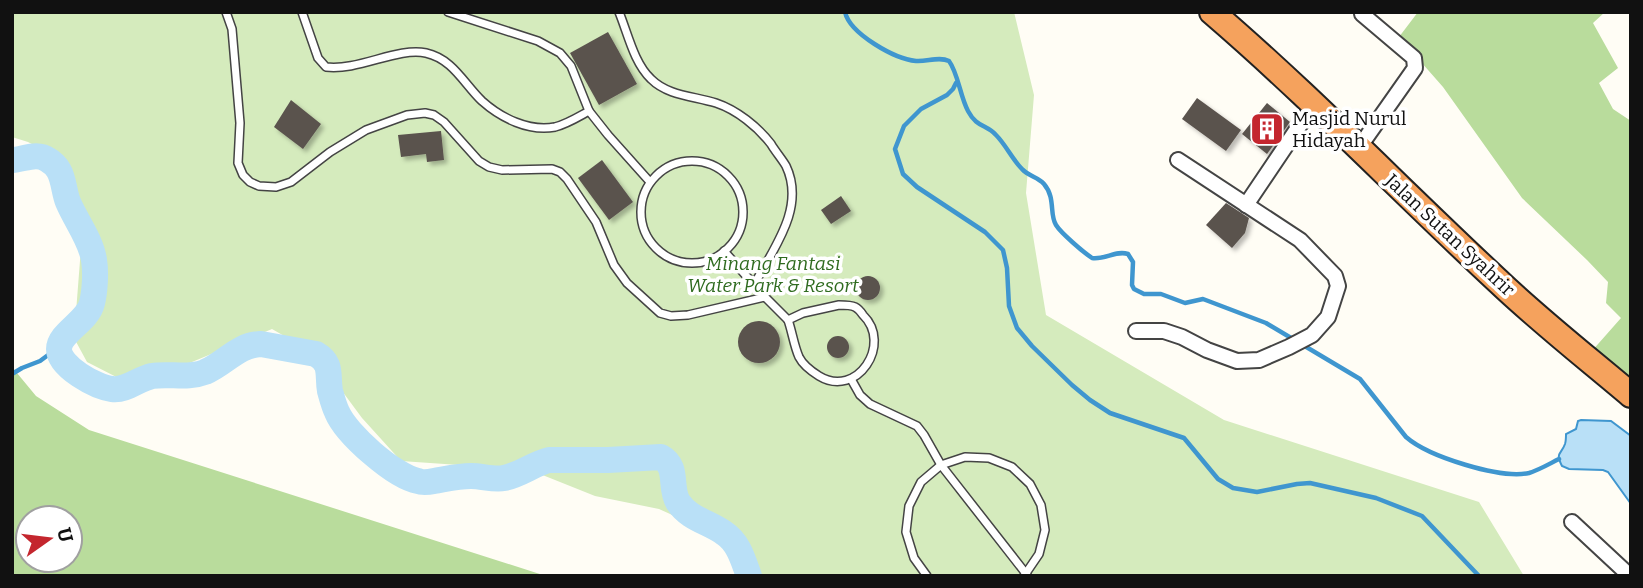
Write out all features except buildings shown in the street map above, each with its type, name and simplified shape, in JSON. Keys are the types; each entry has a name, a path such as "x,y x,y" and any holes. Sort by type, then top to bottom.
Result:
{"highway":[{"name":"Jalan Sutan Syahrir","path":"1212,12 1314,104 1500,284 1631,395"}],"street":[{"path":"1358,149 1416,63 1414,58 1362,14"},
{"path":"1246,205 1314,104"},
{"path":"1136,331 1164,331 1237,361 1259,360 1312,335 1328,317 1338,286 1335,276 1300,240 1178,160"},
{"path":"1572,522 1630,576"}],"lane":[{"path":"226,12 232,29 240,123 238,163 243,175 250,182 259,186 275,187 290,182 330,152 366,130 407,116 425,113 444,122 479,161 489,167 502,170 552,169 560,172 596,222 614,265 627,283 660,313 671,316 688,315 765,297"},
{"path":"302,12 318,58 326,67 353,66 409,52 425,52 454,68 482,100 514,122 531,127 553,127 589,111"},
{"path":"448,12 538,41 560,53 571,66 589,111 650,182"},
{"path":"619,12 639,63 651,80 669,91 718,104 740,115 764,136 786,166 793,194 787,224 754,285"},
{"path":"678,162 704,163 726,174 737,188 742,205 742,222 736,238 724,251 706,261 685,262 666,256 650,241 642,222 642,201 650,182 662,170 678,162"},
{"path":"724,251 788,320 799,357 808,368 835,383 851,379 865,369 873,353 874,335 868,319 855,307 839,305 820,308 788,320"},
{"path":"851,379 860,395 870,404 917,426 941,465 1026,575 1040,554 1045,530 1041,505 1030,484 1012,467 989,458 965,457 941,465 921,482 909,506 906,532 914,558 927,576"}],"green space":[{"name":"Minang Fantasi Water Park & Resort","path":"12,12 1014,12 1034,95 1026,193 1046,315 1224,420 1479,502 1524,576 758,576 732,542 659,509 595,496 530,470 401,461 362,418 314,353 272,329 134,386 87,362 74,338 83,222 68,163 28,142 12,137"},
{"path":"1418,12 1605,12 1593,23 1618,68 1599,83 1613,109 1631,121 1631,386 1591,352 1621,318 1606,303 1608,282 1522,198 1443,87 1399,37"},
{"path":"12,367 36,396 89,430 546,576 12,576"}],"water":[{"path":"1578,421 1611,421 1631,436 1631,504 1608,472 1562,466 1559,456 1566,434 1576,429"}],"waterway":[{"path":"845,12 855,29 864,37 897,56 916,61 949,61 971,116 996,135 1022,169 1048,189 1054,221 1059,228 1092,258 1128,254 1133,262 1134,289 1144,294 1161,294 1185,303 1203,299 1266,323 1360,379 1406,437 1447,459 1483,470 1516,474 1533,472 1559,459"},
{"path":"956,83 947,95 921,109 904,126 895,149 903,174 917,187 985,232 1003,250 1009,306 1017,328 1072,385 1110,413 1184,438 1218,479 1233,488 1257,492 1310,483 1376,498 1422,516 1479,576"},
{"path":"12,160 40,156 56,166 68,202 87,238 95,265 92,303 85,316 60,343 59,349 65,363 88,380 117,389 152,376 198,374 238,351 261,344 316,354 327,366 336,410 350,432 372,453 408,478 420,482 466,476 500,478 510,477 549,460 661,457 670,466 678,502 688,512 729,537 740,552 749,576"},
{"path":"12,374 40,361 59,347"}],"place":[{"name":"Masjid Nurul Hidayah","path":"1267,129"}]}
